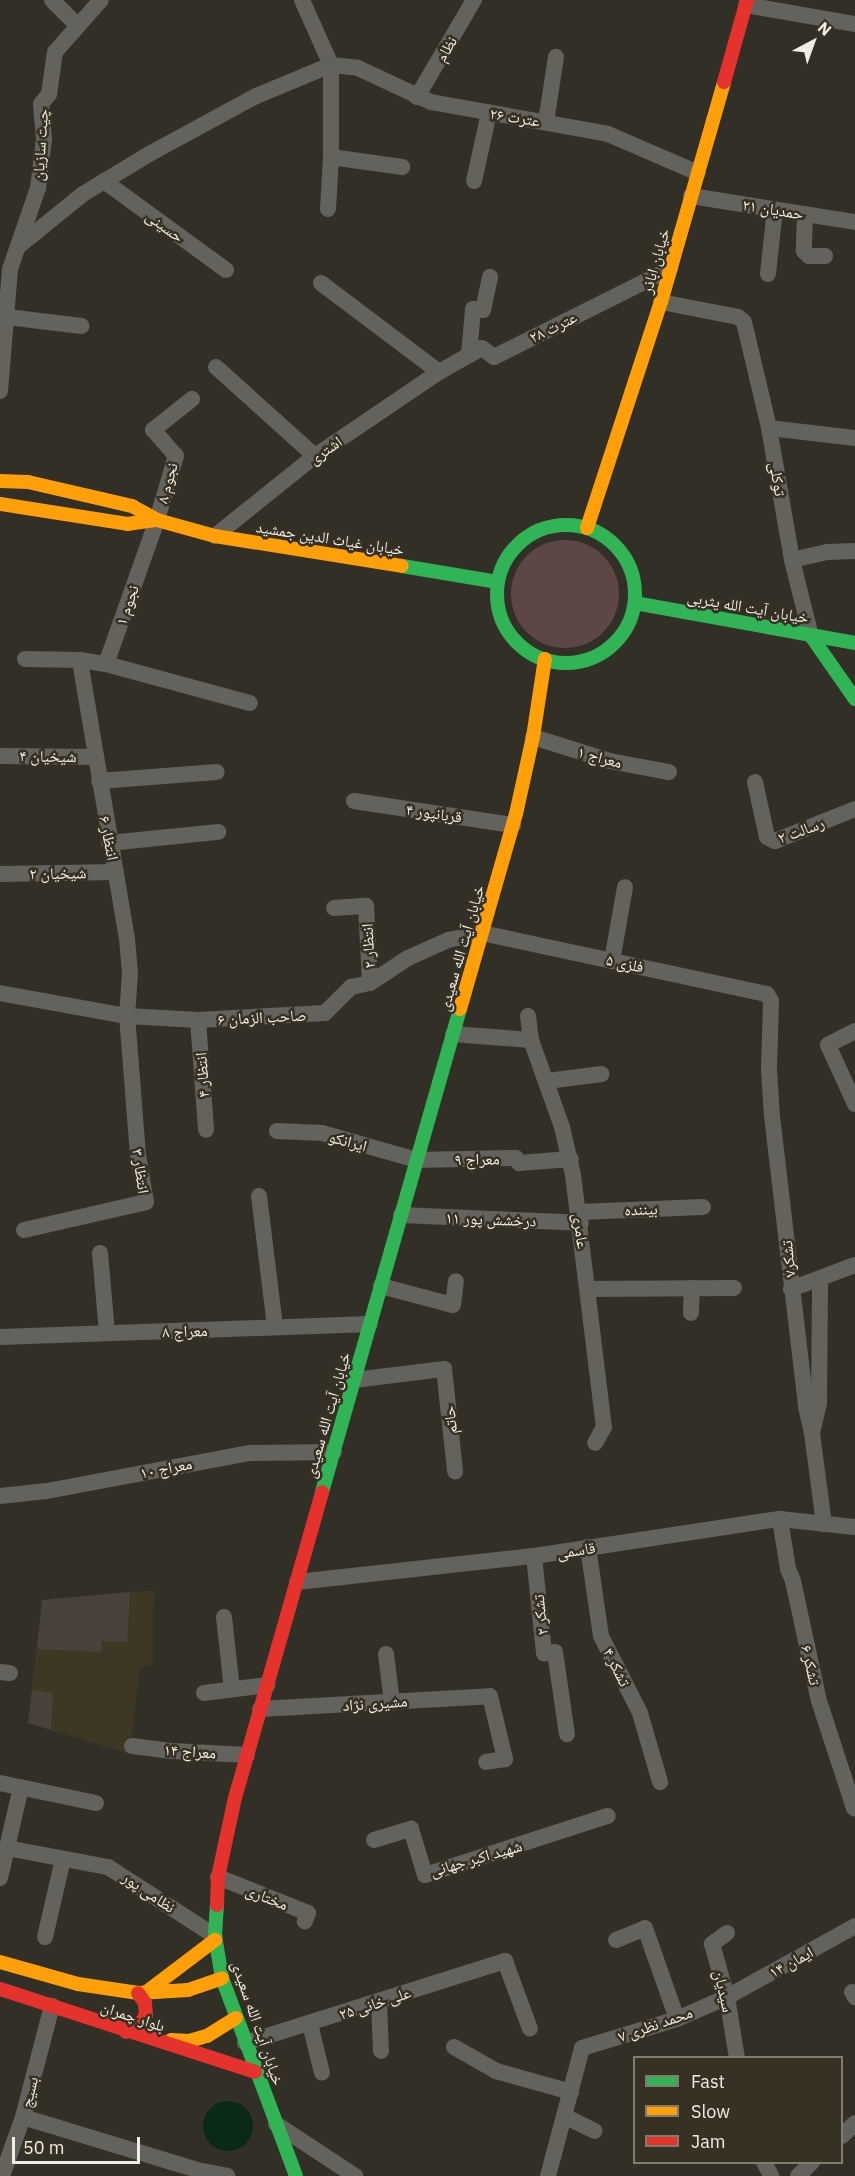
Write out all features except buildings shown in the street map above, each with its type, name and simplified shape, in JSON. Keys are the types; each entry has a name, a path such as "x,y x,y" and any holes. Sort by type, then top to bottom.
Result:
{"main road":[{"name":"خیابان اباذر","path":"587,528 661,302 746,2"},
{"name":"خیابان غیاث الدین جمشید","path":"0,481 28,482 132,506 157,520 215,536 498,582"},
{"name":"خیابان غیاث الدین جمشید","path":"0,504 127,524 157,520"},
{"path":"568,525 587,528 604,536 624,557 635,584 635,603 629,622 619,639 603,652 585,660 565,663 545,659 527,651 513,638 502,620 498,602 498,582 509,555 530,535 548,527 568,525"},
{"name":"خیابان آیت الله یثربی","path":"635,603 855,643"},
{"path":"811,636 855,699"},
{"name":"خیابان آیت الله سعیدی","path":"296,2176 244,2043 222,1978 215,1938 218,1877 247,1755 513,825 533,737 545,659"},
{"path":"126,2032 139,2026 146,2015 142,1993 215,1938"},
{"name":"بلوار چمران","path":"0,1962 78,1984 142,1993 188,1990 222,1978"},
{"name":"بلوار چمران","path":"0,1989 126,2032 255,2072"},
{"path":"148,2039 189,2041 207,2036 236,2018"}],"street":[{"path":"52,0 77,25"},
{"name":"چیت سازیان","path":"0,392 7,317 5,269 20,245 38,188 44,138 41,104 49,94 55,52 101,0"},
{"path":"302,0 331,65 331,157 328,209"},
{"name":"نظام","path":"417,97 474,0"},
{"path":"746,2 855,24"},
{"path":"546,122 556,57"},
{"path":"20,245 83,194 104,181 226,111 331,65"},
{"name":"عترت ۲۶","path":"331,65 358,68 417,97 489,113 608,134 698,172"},
{"path":"474,182 489,113"},
{"path":"331,157 402,167"},
{"name":"حسینی","path":"104,181 226,270"},
{"name":"حمدیان ۲۱","path":"691,196 855,222"},
{"path":"768,274 775,209"},
{"path":"805,214 804,251 809,256 825,256"},
{"name":"عترت ۲۸","path":"469,355 482,348 494,357 670,269"},
{"path":"321,283 439,372 469,355 473,309 483,310 490,277"},
{"name":"توکلی","path":"661,302 738,317 744,322 769,428 792,560 811,636"},
{"path":"7,317 81,326"},
{"path":"216,367 315,456"},
{"name":"اشتری","path":"215,536 315,456 439,372"},
{"name":"نجوم ۸","path":"157,520 176,456 153,430 192,399"},
{"path":"769,428 855,438"},
{"name":"نجوم ۱","path":"106,664 157,520"},
{"path":"792,560 828,552 855,551"},
{"path":"25,659 80,660 106,664 250,703"},
{"name":"انتظار ۶","path":"80,660 109,843 127,939 130,974 127,1016"},
{"name":"معراج ۱","path":"533,737 610,761 669,772"},
{"name":"شیخیان ۴","path":"0,756 96,757"},
{"path":"99,781 216,772"},
{"name":"رسالت ۲","path":"755,782 767,837 775,841 855,809"},
{"name":"قربانپور ۴","path":"354,801 513,825"},
{"path":"109,843 218,832"},
{"name":"شیخیان ۲","path":"0,874 116,872"},
{"path":"612,961 625,887"},
{"name":"انتظار ۲","path":"334,908 366,906 370,982"},
{"name":"فلزی ۵","path":"482,933 767,994"},
{"name":"صاحب الزمان ۶","path":"0,993 127,1016 198,1020 325,1013 351,987 370,982 408,958 447,939 482,933"},
{"name":"تشکر۷","path":"767,994 771,1001 769,1070 772,1116 806,1407 812,1433 824,1524"},
{"name":"انتظار ۳","path":"24,1230 146,1202 138,1155 127,1016"},
{"name":"عامری","path":"528,1016 531,1040 547,1081 571,1159 580,1217 603,1427 595,1443"},
{"name":"انتظار ۴","path":"198,1020 206,1130"},
{"path":"855,1031 828,1046 855,1104"},
{"path":"453,1034 531,1040"},
{"path":"547,1081 602,1074"},
{"name":"ایرانکو","path":"277,1131 322,1133 417,1160"},
{"name":"معراج ۹","path":"417,1160 516,1158 519,1163 571,1159"},
{"path":"259,1196 275,1328"},
{"name":"بیننده","path":"580,1217 703,1207"},
{"name":"درخشش پور ۱۱","path":"401,1215 580,1217"},
{"path":"100,1253 107,1333"},
{"path":"791,1289 855,1265"},
{"path":"812,1433 819,1404 820,1280"},
{"path":"381,1287 453,1305 456,1281"},
{"path":"691,1313 692,1288"},
{"path":"588,1289 734,1288"},
{"name":"معراج ۸","path":"0,1337 370,1324"},
{"name":"حاتم","path":"354,1380 444,1370 455,1471"},
{"name":"معراج ۱۰","path":"0,1496 47,1491 252,1453 334,1452"},
{"name":"قاسمی","path":"297,1582 534,1556 780,1520 855,1527"},
{"name":"تشکر ۶","path":"780,1520 788,1569 819,1701 854,1808"},
{"name":"تشکر ۴","path":"588,1547 602,1636 640,1713 660,1782"},
{"name":"تشکر ۲","path":"534,1556 544,1653 555,1653 567,1734"},
{"path":"224,1617 232,1689"},
{"path":"386,1654 392,1702"},
{"path":"204,1693 267,1685"},
{"name":"مشیری نژاد","path":"260,1709 490,1696 505,1760 486,1762"},
{"name":"معراج ۱۴","path":"132,1746 172,1751 247,1755"},
{"path":"0,1783 96,1803"},
{"path":"0,1878 21,1787"},
{"name":"شهید اکبر جهانی","path":"374,1840 411,1829 425,1875 608,1816"},
{"name":"نظامی پور","path":"6,1848 108,1867 215,1938"},
{"path":"45,1937 63,1859"},
{"name":"مختاری","path":"218,1877 308,1913 305,1921"},
{"name":"ایمان ۱۴","path":"727,1997 855,1926"},
{"path":"616,1940 645,1928 677,2019"},
{"name":"سیدیان","path":"727,1933 712,1944 727,1997 737,2056"},
{"name":"علی خانی ۲۵","path":"244,2043 505,1961 530,2030"},
{"name":"محمد نظری ۷","path":"571,2092 582,2048 677,2019 727,1997"},
{"path":"379,2002 381,2051"},
{"name":"بسیج","path":"2,2176 23,2117 52,2006"},
{"path":"310,2024 322,2073"},
{"path":"454,2047 496,2071 571,2092 548,2176"},
{"path":"564,2116 595,2131"},
{"path":"23,2117 196,2173 227,2176"},
{"path":"275,2124 355,2176"},
{"path":"843,2135 855,2124"},
{"path":"798,2176 811,2164"}],"shaded area":[{"path":"565,540 586,544 603,556 615,573 619,594 615,615 603,632 586,644 565,648 544,644 527,632 515,615 511,594 515,573 527,556 544,544"},
{"path":"154,1590 153,1664 140,1668 129,1754 28,1723 42,1600"},
{"path":"223,2101 233,2101 246,2108 253,2121 253,2131 246,2144 233,2151 223,2151 214,2147 207,2140 203,2131 203,2121 207,2112 214,2105"}],"traffic: fast":[{"path":"566,525 592,530 615,545 630,568 635,594 630,620 615,643 592,658 566,663 540,658 517,643 502,620 497,594 502,568 517,545 540,530 566,525"},
{"path":"402,566 498,582"},
{"path":"635,603 855,643"},
{"path":"811,636 855,699"},
{"path":"322,1492 460,1009"},
{"path":"217,1905 215,1936 222,1978 296,2176"}],"traffic: slow":[{"path":"587,528 661,302 724,82"},
{"path":"0,481 28,482 132,506 157,520 215,536 402,566"},
{"path":"0,504 127,524 157,520"},
{"path":"460,1009 516,814 533,737 545,659"},
{"path":"145,1993 215,1940"},
{"path":"0,1962 78,1984 138,1993 188,1990 222,1978"},
{"path":"171,2040 189,2041 207,2036 236,2018"}],"traffic: jam":[{"path":"724,82 747,0"},
{"path":"217,1905 218,1877 235,1798 322,1492"},
{"path":"0,1989 255,2072"},
{"path":"126,2032 139,2026 146,2015 145,2003 138,1993"}]}
